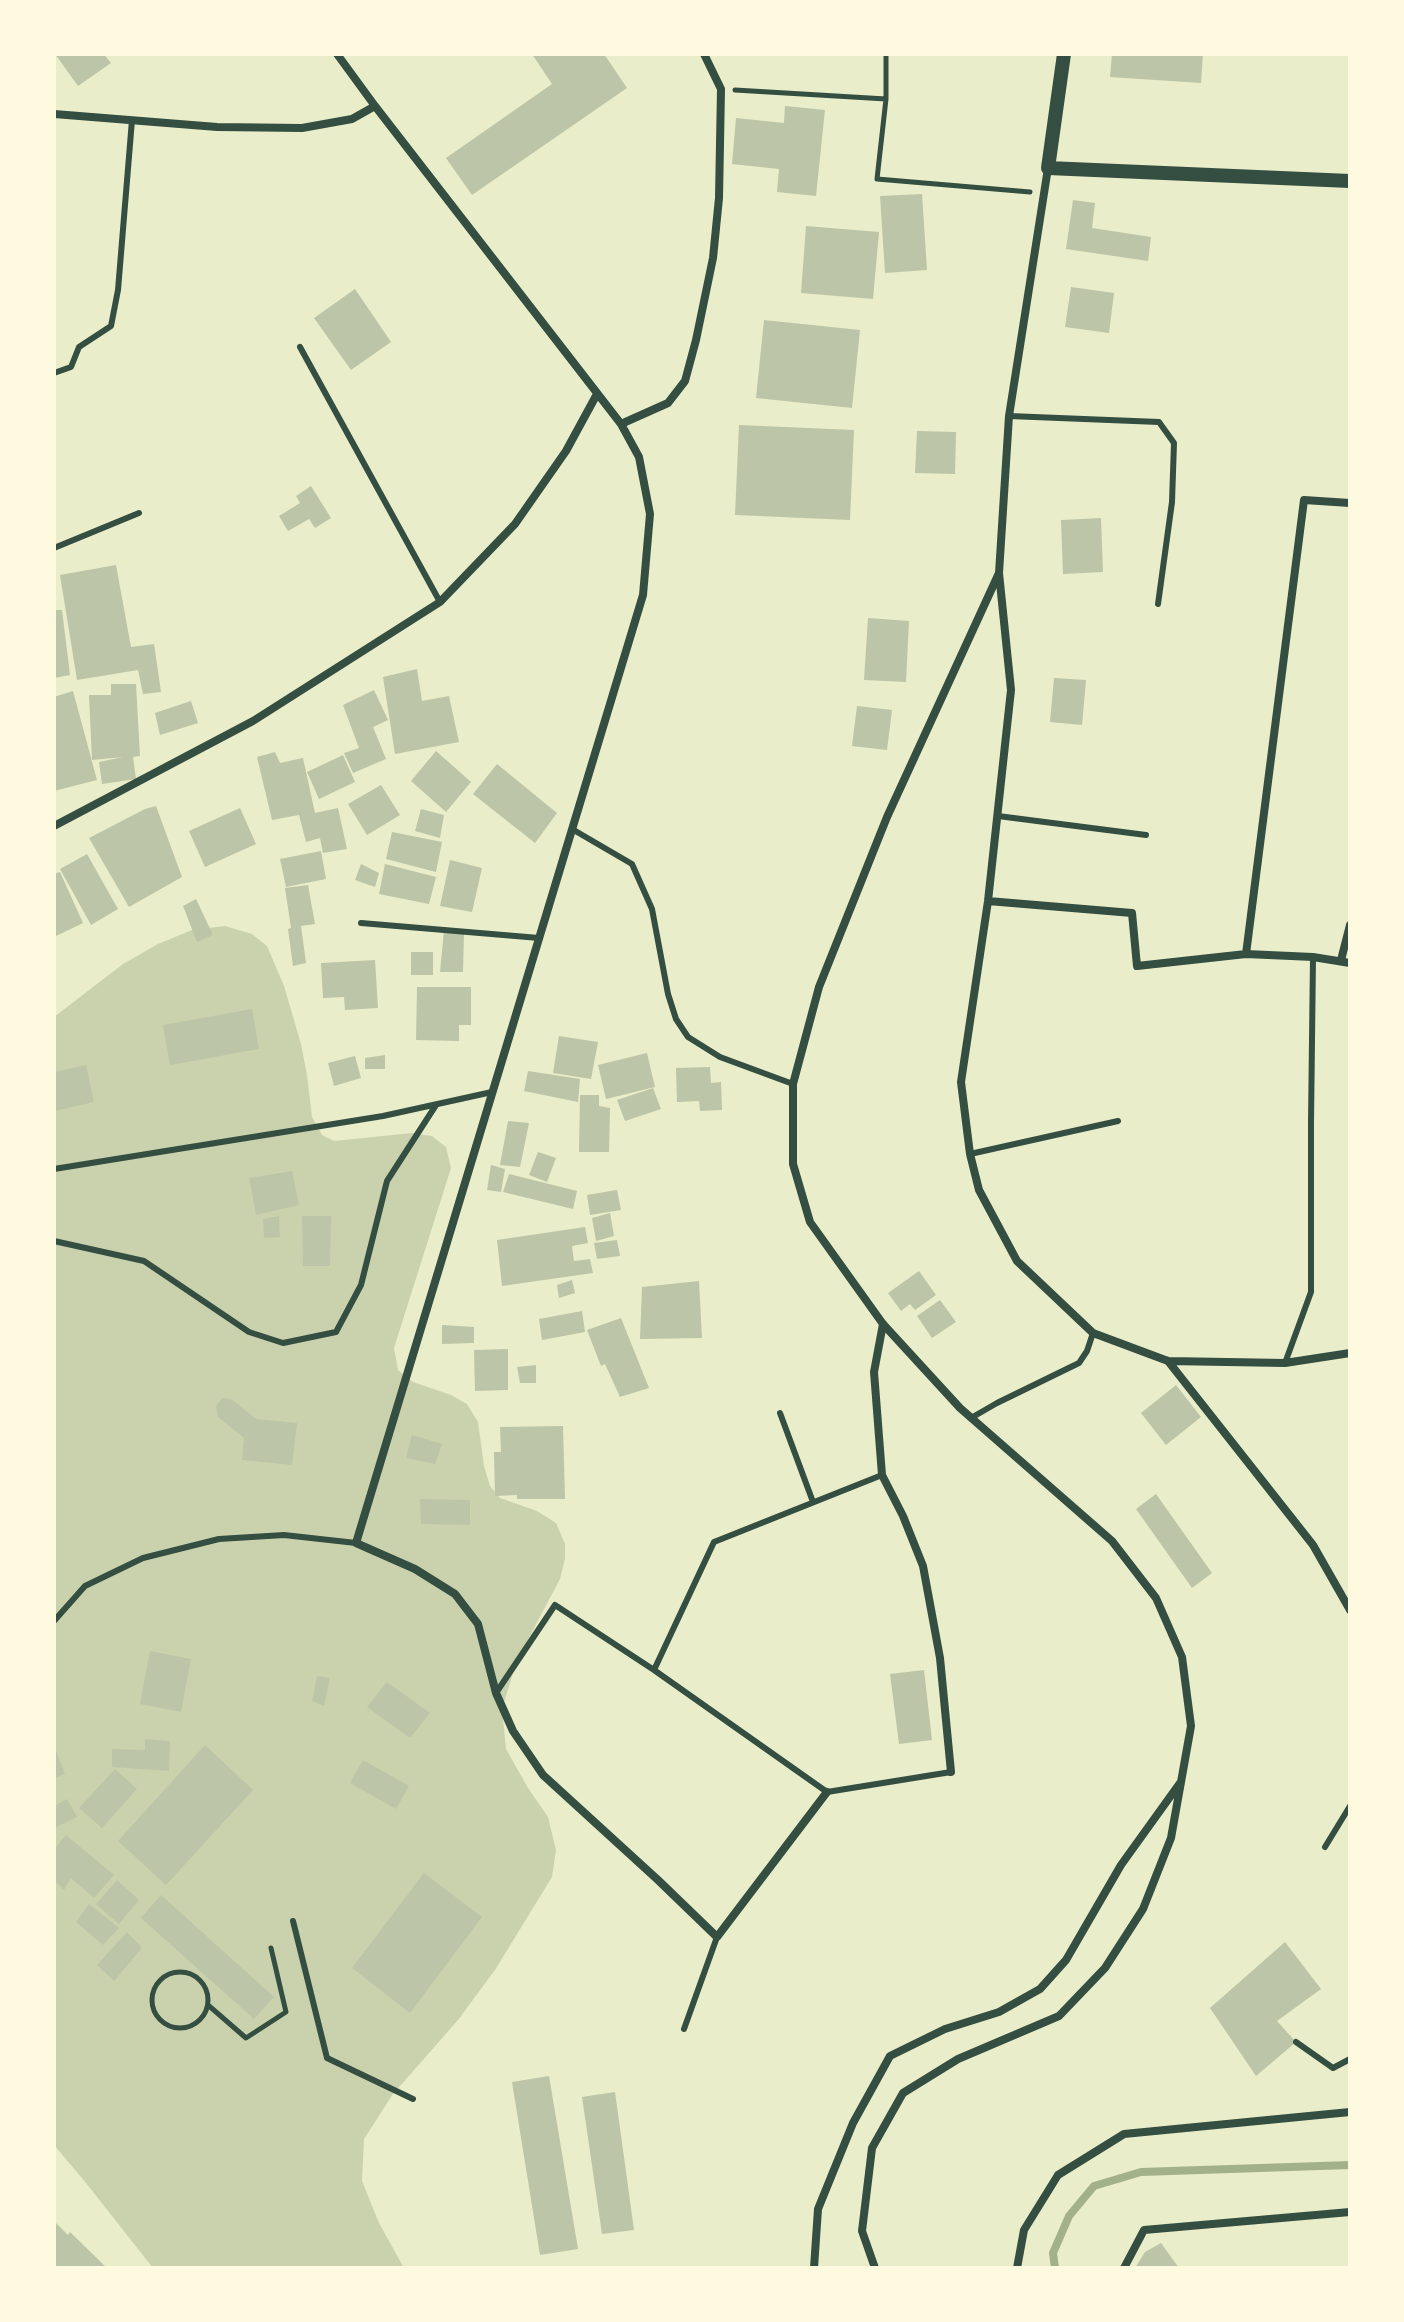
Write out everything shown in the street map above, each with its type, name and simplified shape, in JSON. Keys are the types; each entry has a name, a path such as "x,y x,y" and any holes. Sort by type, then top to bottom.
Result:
{"street":[{"path":"337,54 621,424 639,457 650,514 643,595 356,1543 415,1569 455,1594 478,1624 496,1693 513,1731 543,1775 717,1937 827,1792"},
{"path":"621,424 668,403 685,381 696,340 713,258 719,198 721,89 704,54"},
{"path":"1064,54 1009,416 999,573 1011,690 988,901 961,1082 970,1154 979,1190 1017,1261 1093,1333 1168,1361 1285,1363 1350,1353"},
{"path":"54,114 217,127 302,128 352,119 375,106"},
{"path":"1048,168 1350,181"},
{"path":"54,826 253,721 440,602 515,524 566,451 597,394"},
{"path":"1246,954 1304,500 1350,503"},
{"path":"875,2268 862,2231 872,2148 903,2093 958,2059 1059,2016 1105,1968 1143,1909 1171,1838 1191,1726 1182,1657 1156,1598 1112,1541 971,1418 883,1324 810,1222 793,1164 793,1084 819,987 881,831 999,573"},
{"path":"988,901 1132,913 1137,966 1246,954 1346,962 1350,925"},
{"path":"883,1324 874,1372 882,1475 923,1566 940,1658 951,1772"},
{"path":"1168,1361 1313,1545 1350,1610"},
{"path":"814,2268 818,2209 853,2123 890,2056 945,2029 999,2012 1040,1989 1066,1960 1121,1865 1183,1779"},
{"path":"1017,2268 1024,2230 1058,2175 1124,2134 1350,2112"},
{"path":"1124,2268 1144,2230 1350,2212"}],"lane":[{"path":"54,373 71,367 79,347 111,326 118,290 132,120"},
{"path":"300,347 440,602"},
{"path":"1009,416 1159,422 1174,443 1172,502 1158,604"},
{"path":"54,548 139,513"},
{"path":"998,816 1146,835"},
{"path":"572,829 632,864 652,909 668,994 676,1019 688,1037 720,1057 793,1084"},
{"path":"361,923 539,938"},
{"path":"1285,1363 1311,1292 1313,957"},
{"path":"54,1169 383,1116 492,1092"},
{"path":"54,1241 144,1261 249,1332 260,1336 283,1343 336,1332 361,1285 387,1181 436,1105"},
{"path":"970,1154 1118,1121"},
{"path":"971,1418 1079,1363 1093,1333"},
{"path":"780,1413 813,1502"},
{"path":"654,1670 714,1542 882,1475"},
{"path":"54,1621 85,1586 143,1558 219,1539 284,1535 356,1543"},
{"path":"496,1693 555,1605 654,1670 827,1792 951,1772"},
{"path":"1325,1847 1350,1806"},
{"path":"293,1921 327,2058 413,2099"},
{"path":"684,2029 717,1937"},
{"path":"1296,2042 1333,2068 1350,2059"}],"path":[{"path":"886,54 886,99 877,179 1043,194"},
{"path":"721,89 886,99"},
{"path":"208,2005 198,2021 180,2028 163,2022 157,2016 152,1999 158,1983 172,1973 190,1973 205,1986 208,2005 246,2038 286,2012 271,1948"}],"green space":[{"path":"225,926 252,934 267,946 284,986 301,1044 312,1117 322,1135 334,1141 412,1133 432,1136 446,1147 451,1168 394,1348 398,1370 413,1382 467,1404 478,1422 490,1486 500,1498 537,1511 556,1523 565,1544 560,1579 517,1660 502,1709 506,1749 548,1817 556,1850 552,1877 495,1970 458,2020 393,2094 364,2139 362,2181 379,2223 404,2268 153,2268 54,2145 54,1017 123,964 158,944 192,930"}],"building":[{"path":"55,54 104,54 111,63 78,86"},
{"path":"532,54 604,54 627,88 472,195 446,158 552,84"},
{"path":"1112,54 1203,54 1201,83 1110,77"},
{"path":"785,106 825,110 816,196 777,192 779,169 732,164 736,118 784,123"},
{"path":"922,194 927,270 885,273 880,196"},
{"path":"1073,200 1095,203 1092,228 1151,237 1148,261 1066,249"},
{"path":"806,226 879,232 873,299 801,293"},
{"path":"1071,287 1114,293 1109,333 1065,327"},
{"path":"355,289 391,342 351,370 314,318"},
{"path":"764,320 860,330 852,408 756,398"},
{"path":"739,425 854,430 850,520 735,515"},
{"path":"917,431 956,432 955,474 915,473"},
{"path":"311,486 331,518 315,528 309,519 288,531 279,516 300,503 296,496"},
{"path":"1101,518 1103,572 1063,574 1061,520"},
{"path":"116,565 131,647 154,644 161,692 143,694 138,670 77,680 60,575"},
{"path":"54,610 62,610 70,675 54,678"},
{"path":"868,618 909,621 906,682 864,680"},
{"path":"417,669 422,701 449,696 459,742 395,754 383,677"},
{"path":"1054,678 1086,680 1082,725 1050,722"},
{"path":"111,684 136,684 140,756 133,757 136,779 102,784 99,762 123,757 92,760 89,695 111,695"},
{"path":"374,690 388,720 373,727 386,759 353,773 344,753 359,748 343,705"},
{"path":"73,691 97,780 54,791 54,697"},
{"path":"191,701 198,723 160,735 155,713"},
{"path":"857,706 892,710 887,750 852,746"},
{"path":"436,751 471,782 446,812 411,781"},
{"path":"275,752 280,763 303,758 315,813 338,808 347,849 323,853 320,838 306,842 299,815 272,820 257,757"},
{"path":"343,755 355,782 319,799 307,772"},
{"path":"497,764 557,813 535,843 473,794"},
{"path":"381,785 400,815 367,835 348,804"},
{"path":"156,806 182,877 129,907 89,838"},
{"path":"240,808 256,844 205,867 189,831"},
{"path":"421,809 444,815 440,838 415,831"},
{"path":"392,832 442,842 436,872 386,859"},
{"path":"321,851 326,879 286,887 280,859"},
{"path":"87,854 118,909 91,925 60,869"},
{"path":"450,860 482,868 472,912 440,906"},
{"path":"361,864 379,873 375,887 355,880"},
{"path":"385,864 436,877 429,904 379,894"},
{"path":"60,872 83,923 54,937 54,874"},
{"path":"308,885 315,924 301,926 306,963 293,966 285,888"},
{"path":"196,899 213,935 197,942 183,906"},
{"path":"444,931 464,933 463,972 440,972"},
{"path":"411,952 433,952 433,975 411,975"},
{"path":"375,960 378,1008 345,1010 344,997 323,998 321,963"},
{"path":"417,987 471,987 471,1025 459,1025 459,1041 416,1040"},
{"path":"252,1009 259,1049 170,1065 163,1025"},
{"path":"559,1036 598,1042 591,1079 553,1073"},
{"path":"647,1053 655,1087 606,1099 598,1065"},
{"path":"385,1055 385,1069 365,1069 365,1058"},
{"path":"355,1056 361,1078 334,1086 328,1063"},
{"path":"86,1065 94,1102 54,1111 54,1072"},
{"path":"710,1067 711,1083 721,1082 722,1110 700,1111 699,1101 677,1102 676,1068"},
{"path":"528,1071 580,1079 578,1102 524,1091"},
{"path":"653,1088 661,1109 625,1121 617,1100"},
{"path":"580,1095 599,1095 599,1106 610,1108 609,1152 579,1152"},
{"path":"508,1121 529,1123 520,1167 500,1165"},
{"path":"538,1152 556,1158 547,1182 529,1175"},
{"path":"491,1165 505,1169 501,1192 487,1190"},
{"path":"292,1171 299,1205 256,1215 249,1178"},
{"path":"509,1174 577,1191 573,1209 503,1192"},
{"path":"617,1190 621,1210 590,1215 587,1195"},
{"path":"610,1213 614,1236 596,1241 592,1218"},
{"path":"279,1216 280,1237 264,1238 263,1219"},
{"path":"302,1216 331,1216 330,1266 303,1266"},
{"path":"585,1227 588,1243 572,1246 574,1261 590,1259 593,1273 502,1286 497,1240"},
{"path":"617,1240 620,1256 597,1259 594,1243"},
{"path":"919,1271 936,1295 915,1310 910,1304 901,1311 888,1293"},
{"path":"572,1280 575,1293 559,1298 557,1285"},
{"path":"699,1281 702,1338 640,1339 642,1287"},
{"path":"940,1300 956,1322 932,1338 917,1316"},
{"path":"582,1311 585,1332 542,1340 539,1319"},
{"path":"621,1318 649,1388 620,1397 605,1364 601,1366 587,1330"},
{"path":"442,1325 474,1327 474,1343 442,1344"},
{"path":"508,1349 508,1390 475,1391 474,1350"},
{"path":"536,1365 536,1383 520,1383 517,1367"},
{"path":"1176,1385 1201,1417 1166,1445 1141,1413"},
{"path":"222,1398 231,1399 256,1419 297,1423 292,1465 242,1460 244,1438 218,1417 216,1406"},
{"path":"563,1426 565,1499 495,1496 494,1452 501,1452 500,1427"},
{"path":"412,1435 442,1444 435,1464 406,1458"},
{"path":"1156,1494 1212,1573 1192,1588 1136,1509"},
{"path":"420,1499 470,1500 470,1525 421,1524"},
{"path":"150,1651 191,1659 181,1712 140,1704"},
{"path":"924,1670 932,1740 899,1744 890,1674"},
{"path":"317,1676 330,1678 324,1706 312,1701"},
{"path":"387,1682 430,1713 410,1738 367,1707"},
{"path":"145,1739 170,1741 169,1771 112,1767 112,1749 145,1750"},
{"path":"54,1745 65,1774 54,1778"},
{"path":"205,1745 253,1790 166,1885 118,1841"},
{"path":"363,1760 409,1786 396,1809 350,1783"},
{"path":"115,1769 137,1789 102,1828 79,1808"},
{"path":"67,1799 77,1817 54,1828 54,1806"},
{"path":"66,1835 114,1875 94,1898 71,1878 64,1890 54,1880 54,1849"},
{"path":"424,1873 482,1917 410,2013 352,1968"},
{"path":"117,1880 139,1900 119,1924 96,1904"},
{"path":"161,1895 274,1997 254,2019 141,1918"},
{"path":"89,1904 119,1928 103,1945 76,1922"},
{"path":"127,1932 142,1948 114,1981 97,1965"},
{"path":"1285,1942 1321,1989 1277,2021 1296,2042 1256,2076 1210,2008"},
{"path":"549,2076 578,2249 540,2255 512,2082"},
{"path":"615,2092 634,2230 602,2234 582,2097"},
{"path":"54,2221 68,2235 70,2232 107,2268 54,2268"},
{"path":"1161,2243 1179,2268 1135,2268 1145,2252"}],"waterway":[{"path":"1055,2268 1053,2253 1069,2216 1094,2186 1141,2172 1350,2165"}]}
